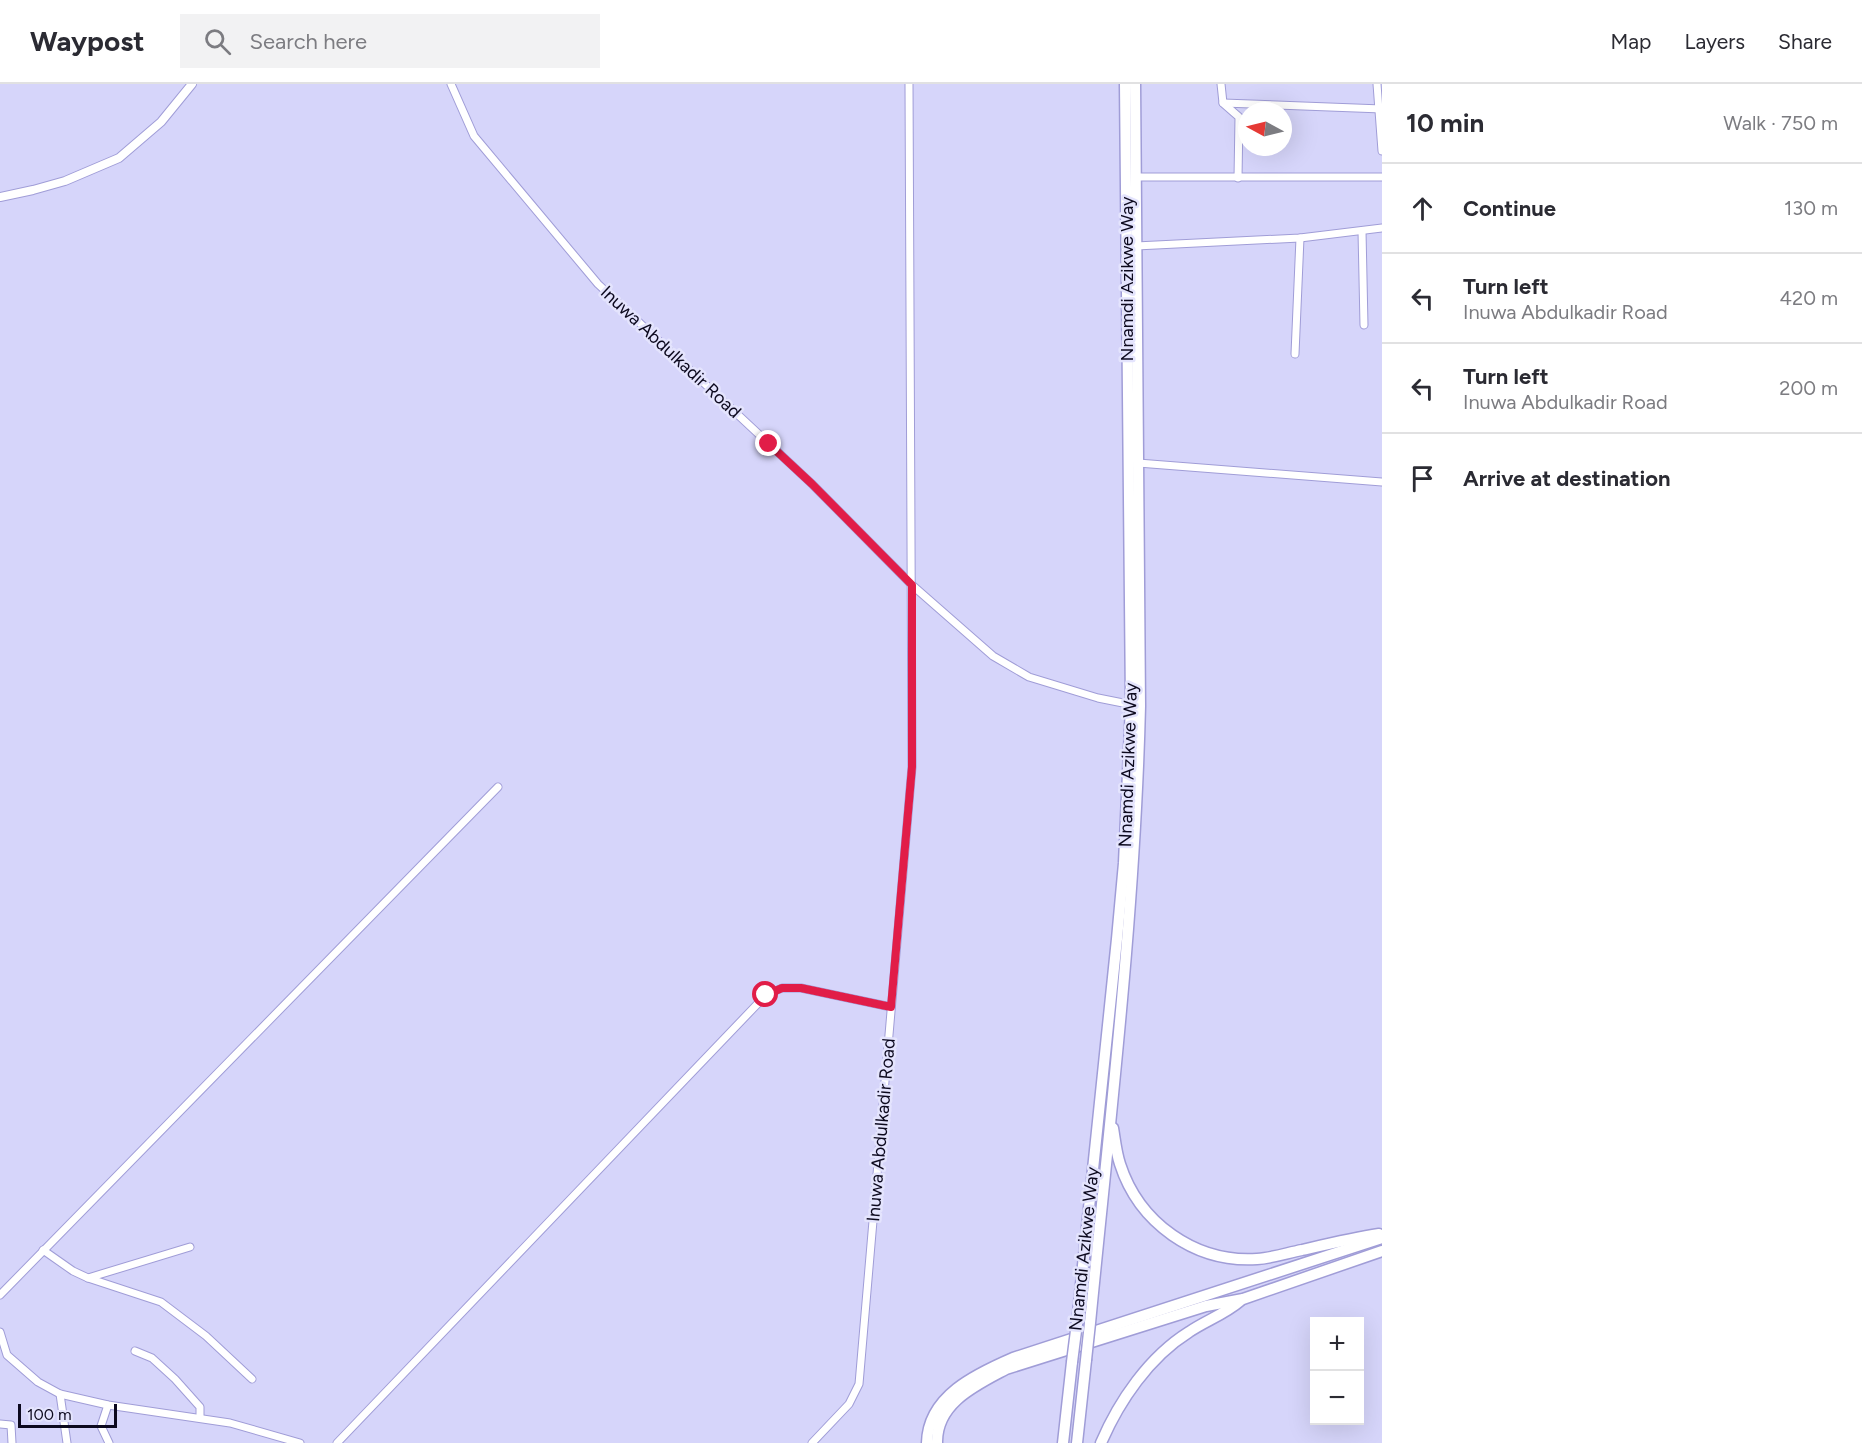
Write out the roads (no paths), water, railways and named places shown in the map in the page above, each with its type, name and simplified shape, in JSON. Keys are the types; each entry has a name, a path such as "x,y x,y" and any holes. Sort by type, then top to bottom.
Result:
{"highway":[{"name":"Nnamdi Azikwe Way","path":"1063,1443 1118,939 1136,706 1125,84"},
{"name":"Nnamdi Azikwe Way","path":"1077,1443 1126,959 1136,830 1138,464 1135,84"},
{"path":"1111,1109 1118,1155 1132,1191 1141,1205 1163,1229 1174,1238 1200,1251 1230,1258 1259,1259 1382,1233"},
{"path":"927,1443 933,1415 942,1403 966,1382 995,1366 1013,1358 1382,1238"},
{"path":"937,1443 940,1422 948,1408 960,1396 1006,1369 1206,1306 1243,1299 1382,1251"},
{"path":"1101,1443 1121,1403 1160,1356 1186,1333 1243,1299"},
{"path":"1057,1443 1068,1409"}],"main road":[{"path":"0,197 65,181 119,158 161,122 192,84"}],"street":[{"name":"Inuwa Abdulkadir Road","path":"451,84 474,136 598,284 812,484 912,585 912,767 859,1384 849,1404 812,1443"},
{"path":"909,84 912,585 993,656 1029,677 1098,698 1136,706"},
{"path":"1221,84 1223,103 1239,117 1238,178"},
{"path":"1377,84 1381,109 1382,151"},
{"path":"1223,103 1381,109"},
{"path":"1135,177 1382,177"},
{"path":"1136,246 1300,238 1382,228"},
{"path":"1362,231 1365,325"},
{"path":"1294,354 1300,238"},
{"path":"1138,464 1382,482"},
{"path":"0,1295 498,787"},
{"path":"337,1443 766,995 782,988 801,988 891,1007"},
{"path":"88,1278 190,1247"},
{"path":"43,1250 73,1271 88,1278 161,1302 206,1336 252,1380"},
{"path":"0,1332 4,1355 38,1382 60,1394 108,1405 230,1423 300,1443"},
{"path":"135,1351 152,1358 175,1379 200,1407 200,1418"},
{"path":"60,1394 67,1443"},
{"path":"108,1405 101,1426 109,1443"},
{"path":"0,1424 11,1425 12,1443"}]}
